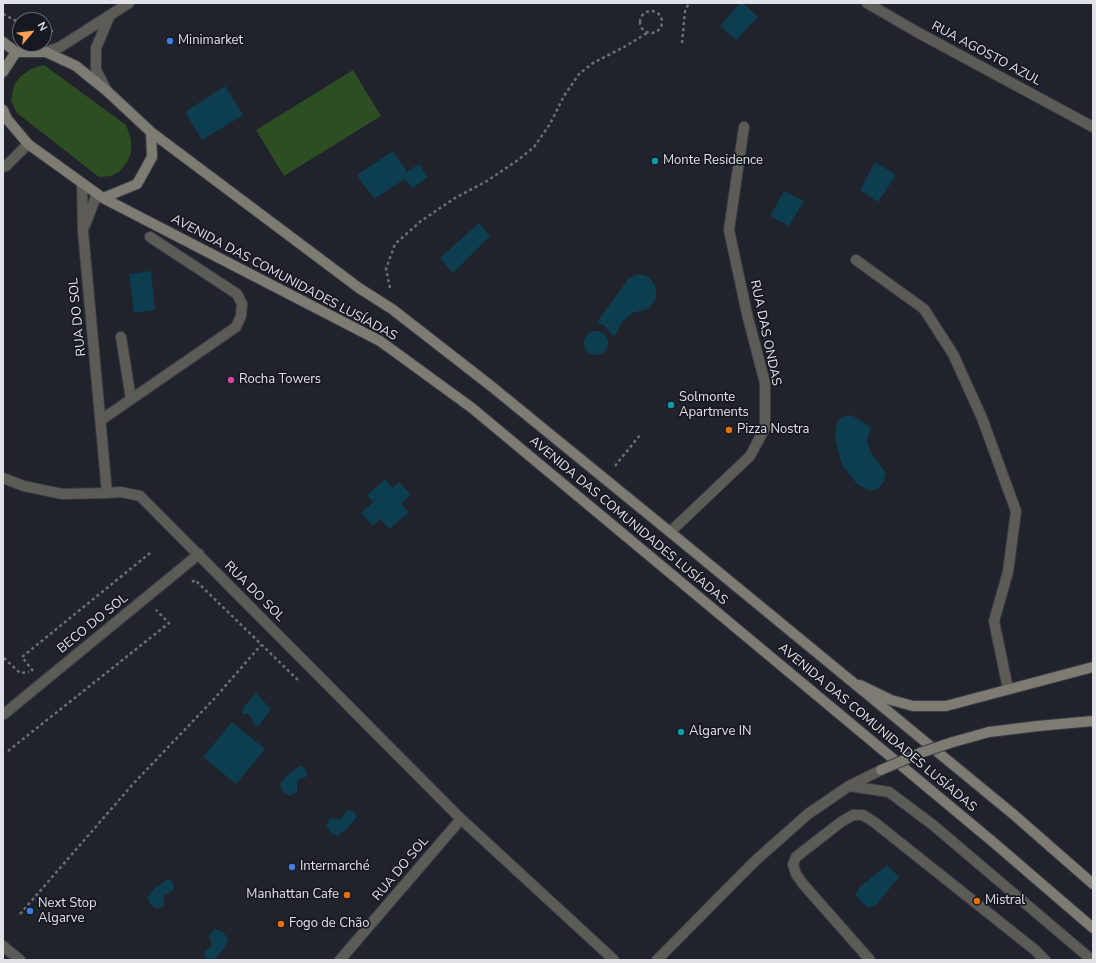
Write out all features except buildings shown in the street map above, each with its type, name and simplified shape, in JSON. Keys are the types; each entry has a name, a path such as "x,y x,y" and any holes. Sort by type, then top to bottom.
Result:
{"main road":[{"path":"3,42 12,49"},
{"path":"3,72 16,52"},
{"name":"AVENIDA DAS COMUNIDADES LUSÍADAS","path":"46,52 76,66 151,132 359,288 392,310 491,386 1013,814 1093,884"},
{"name":"AVENIDA DAS COMUNIDADES LUSÍADAS","path":"4,118 28,144 100,196 380,341 460,399 974,826 1093,928"},
{"path":"100,196 137,184 152,157 151,132"},
{"path":"844,676 891,700 913,706 946,706 1093,667"},
{"path":"881,770 920,753 990,732 1093,721"}],"street":[{"path":"52,50 60,47 129,3"},
{"name":"RUA AGOSTO AZUL","path":"867,3 917,32 1093,127"},
{"path":"107,92 96,70 96,48 110,15"},
{"name":"RUA DAS ONDAS","path":"670,532 750,456 765,428 765,383 747,314 729,230 744,127"},
{"path":"3,168 28,144"},
{"name":"RUA DO SOL","path":"82,184 83,231 107,493 121,492 140,496 461,819 340,960"},
{"path":"83,231 100,196"},
{"path":"101,420 236,326 241,316 242,304 237,294 150,237"},
{"path":"856,260 924,309 953,354 982,418 1016,511 1008,572 994,621 1008,689"},
{"path":"121,338 131,399"},
{"path":"3,478 24,486 62,494 107,493"},
{"name":"BECO DO SOL","path":"4,714 199,554"},
{"path":"657,960 755,861 808,814 849,786 881,770"},
{"path":"849,786 889,792 933,825 1092,960"},
{"path":"870,960 803,884 796,874 793,864 796,857 841,822 853,815 863,815 874,822 1035,950 1045,960"},
{"path":"461,819 614,960"},
{"path":"3,946 20,960"},
{"path":"3,950 14,960"}],"path":[{"path":"682,43 685,12 689,3"},
{"path":"395,292 389,287 386,268 395,244 420,221 455,198 487,181 518,160 534,146 550,124 564,96 579,74 593,63 647,33 655,33 661,27 662,19 655,11 651,10 644,12 640,17 639,25 647,33"},
{"path":"3,14 12,19"},
{"path":"612,470 640,436"},
{"path":"4,658 20,673 33,671 22,657 150,553"},
{"path":"189,584 195,580 301,683"},
{"path":"8,751 169,623 154,609 160,605"},
{"path":"20,914 132,784 214,699 261,645"}],"green space":[{"path":"44,65 126,125 131,139 131,153 127,162 119,172 111,176 99,177 17,113 11,101 14,85 21,76 31,69"},
{"path":"353,70 381,116 284,176 256,130"}],"water":[{"path":"740,3 743,3 758,17 736,40 720,26"},
{"path":"225,86 243,115 202,140 185,112"},
{"path":"393,151 407,172 419,164 428,177 412,188 405,179 374,199 357,175"},
{"path":"875,162 896,175 878,202 860,190"},
{"path":"784,191 804,201 789,226 770,216"},
{"path":"479,223 490,236 453,273 440,258"},
{"path":"151,271 155,310 134,313 129,274"},
{"path":"638,274 647,276 655,285 656,298 648,309 632,313 622,322 617,333 613,336 604,325 597,322 629,278"},
{"path":"596,331 601,332 607,338 607,348 601,354 596,355 591,354 585,348 584,343 585,338 591,332"},
{"path":"849,415 871,427 867,441 871,453 886,473 884,481 879,488 870,491 857,484 842,465 835,439 837,421"},
{"path":"385,479 393,488 399,482 411,495 401,504 409,512 390,529 380,519 373,526 361,513 373,502 367,495"},
{"path":"256,693 271,709 259,726 255,726 249,714 242,714 243,708"},
{"path":"232,722 265,749 236,784 203,757"},
{"path":"301,765 306,770 307,776 297,781 297,792 290,796 283,792 280,784 287,775"},
{"path":"347,810 353,811 357,817 346,830 337,836 330,832 326,825 330,818 341,819"},
{"path":"887,865 899,877 876,905 868,908 855,895 860,887"},
{"path":"168,879 173,883 174,890 164,895 164,906 157,909 151,905 147,898 154,889"},
{"path":"215,929 223,932 228,939 224,949 213,960 209,960 206,959 204,952 212,945 209,935"}],"place":[{"name":"Minimarket","path":"170,41"},
{"name":"Monte Residence","path":"655,161"},
{"name":"Rocha Towers","path":"231,380"},
{"name":"Solmonte Apartments","path":"671,405"},
{"name":"Pizza Nostra","path":"729,430"},
{"name":"Algarve IN","path":"681,732"},
{"name":"Intermarché","path":"292,867"},
{"name":"Manhattan Cafe","path":"347,895"},
{"name":"Mistral","path":"977,901"},
{"name":"Next Stop Algarve","path":"30,911"},
{"name":"Fogo de Chão","path":"281,924"}]}
